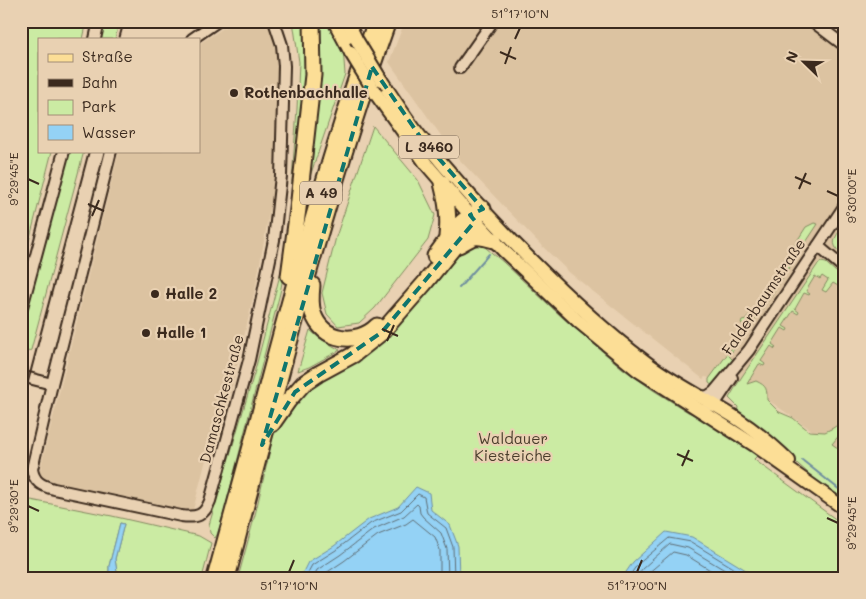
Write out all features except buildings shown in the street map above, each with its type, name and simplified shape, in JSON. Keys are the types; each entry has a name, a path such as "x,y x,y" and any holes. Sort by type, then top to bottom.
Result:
{"highway":[{"path":"281,330 298,209 313,75 312,21"},
{"name":"A 49","path":"227,578 234,529 281,330 354,84 376,21"},
{"name":"A 49","path":"215,578 262,446 323,225 388,21"},
{"path":"442,183 449,218 449,244"},
{"path":"262,446 276,417 295,392 318,374 353,355 382,332 449,244 458,225 476,215"},
{"path":"323,225 311,293 311,307 316,320 322,328 332,335 344,339 360,337 374,329 438,252 449,244 473,237 484,237 494,240"}],"main road":[{"name":"L 3460","path":"334,21 376,94 427,166 442,183 476,215 512,242 584,312 620,342 646,363 732,415 758,434 824,493"},
{"name":"L 3460","path":"346,21 381,80 494,240 578,321 639,371 756,446 845,509"}],"street":[{"path":"95,38 99,21"},
{"path":"193,38 218,21"},
{"name":"Damaschkestraße","path":"111,152 32,469 38,483 46,487 181,516 194,517 204,512 210,501 249,360 274,240 280,176 284,66 282,45 274,21"},
{"path":"460,68 493,21"},
{"path":"812,21 845,46"},
{"path":"21,311 64,152"},
{"name":"Falderbaumstraße","path":"700,397 708,396 714,392 749,350 845,205"},
{"path":"818,246 845,269"},
{"path":"686,401 705,406 714,405 749,350"},
{"path":"21,376 52,384"}],"highlighted area":[{"path":"372,67 421,138 483,209 470,215 475,221 382,332 295,392 262,445"}],"shaded area":[{"path":"234,21 266,21 272,31 279,63 273,192 255,290 224,422 216,421 192,514 43,482 39,474 119,152 200,152 200,43"},
{"path":"405,21 845,21 845,453 746,385 705,377 703,379 570,273 540,244 454,154 389,62"}],"green space":[{"path":"21,21 87,21 83,38 38,38 38,152 52,152 21,273"},
{"path":"103,21 120,21 115,38 99,38"},
{"path":"293,21 306,21 309,49 290,240 280,293 225,509 215,538 210,533 209,525 254,374 281,271 290,208 297,109 299,62"},
{"path":"318,21 328,21 343,48 345,74 307,185 320,54"},
{"path":"373,126 418,180 435,215 428,240 375,308 359,323 338,326 327,314 322,293 336,237"},
{"path":"69,152 84,152 31,350 23,354 21,354 21,324"},
{"path":"814,223 818,224 762,309 756,305 806,227"},
{"path":"844,224 845,258 834,242"},
{"name":"Waldauer Kiesteiche","path":"475,240 503,262 563,318 622,368 688,412 708,420 757,456 754,459 756,461 845,526 845,578 238,578 273,437 280,421 316,380 358,359 405,318 456,256"},
{"path":"821,262 826,263 845,280 845,290 833,283 826,292 822,290 828,280 822,276 820,279 815,276 806,291 810,294 804,293 795,309 799,312 798,314 793,311 783,326 788,329 787,331 782,328 772,344 776,347 775,349 771,346 761,361 765,364 764,366 759,364 747,384 756,381 764,386 767,400 779,412 793,418 809,431 825,432 845,422 845,428 832,444 845,453 845,503 827,490 737,413 738,407 729,398"},
{"path":"752,311 758,315 751,326 746,327 741,323 746,320"},
{"path":"310,330 319,338 340,350 298,371"},
{"path":"743,333 729,356 733,360 713,386 709,383 709,379"},
{"path":"31,500 199,536 211,543 202,578 118,578 115,559 124,524 120,523 109,566 109,578 21,578 21,510 23,505"}],"water":[{"path":"416,487 429,493 431,510 450,525 458,546 459,578 300,578 308,562 334,546 369,519 398,507"},
{"path":"120,523 124,524 115,559 118,578 109,578 109,566"},
{"path":"666,532 692,537 759,578 622,578 633,562"}],"waterway":[{"path":"459,288 489,254"},
{"path":"802,460 845,494"}],"railway":[{"path":"119,38 124,21"},
{"path":"21,408 89,152"}],"place":[{"name":"Rothenbachhalle","path":"234,93"},
{"name":"Halle 2","path":"155,294"},
{"name":"Halle 1","path":"146,333"}]}
